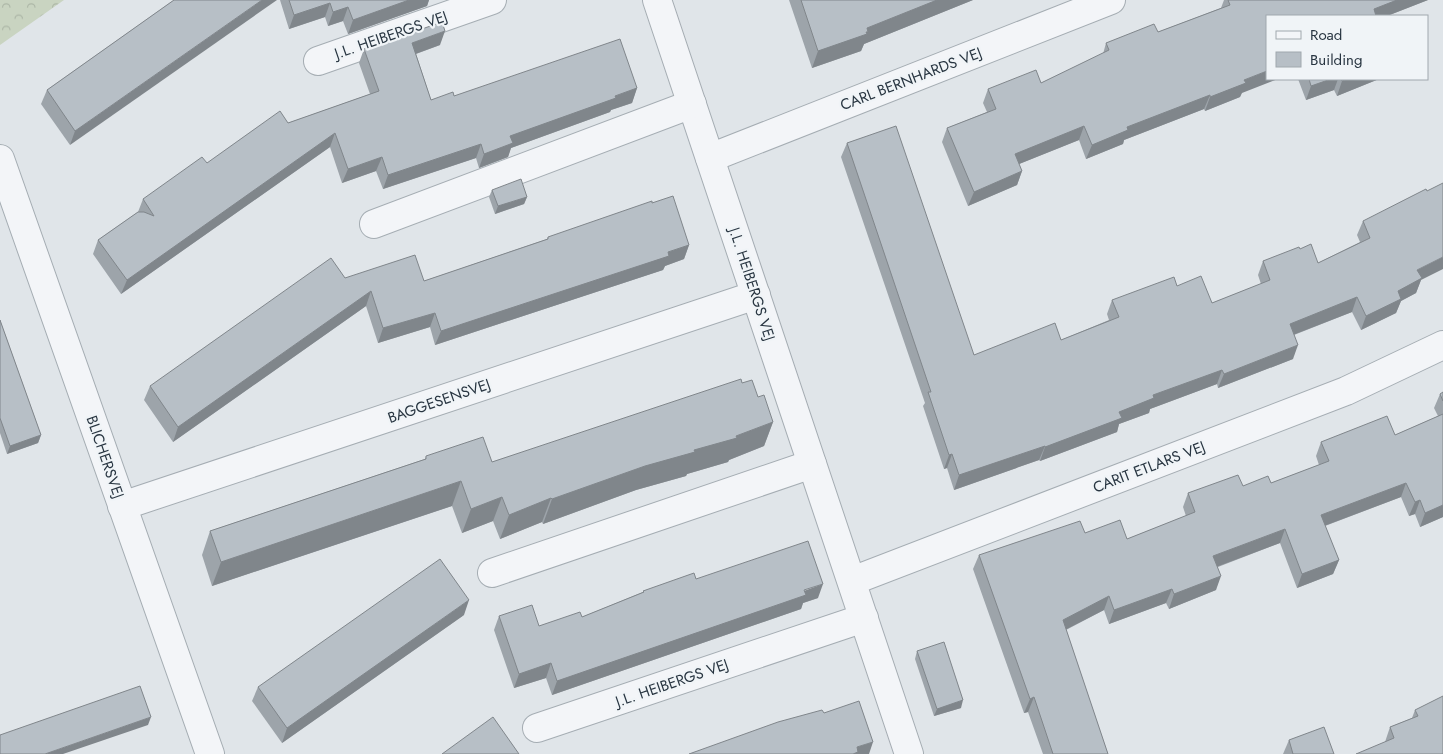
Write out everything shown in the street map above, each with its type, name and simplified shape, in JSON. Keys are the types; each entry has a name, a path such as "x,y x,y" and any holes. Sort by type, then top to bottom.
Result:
{"street":[{"name":"J.L. HEIBERGS VEJ","path":"318,61 492,0"},
{"name":"J.L. HEIBERGS VEJ","path":"658,0 909,754"},
{"name":"CARL BERNHARDS VEJ","path":"710,158 1111,0"},
{"path":"374,224 692,104"},
{"name":"BLICHERSVEJ","path":"1,166 210,754"},
{"name":"BAGGESENSVEJ","path":"122,506 756,295"},
{"name":"CARIT ETLARS VEJ","path":"852,581 1346,391 1443,345"},
{"path":"492,573 812,464"},
{"name":"J.L. HEIBERGS VEJ","path":"537,728 864,618"}],"green space":[{"path":"0,0 64,0 0,45"}],"building":[{"path":"174,0 262,0 75,131 47,90"},
{"path":"289,0 409,0 353,20 348,7 333,12 330,3 294,15"},
{"path":"801,0 937,0 867,28 867,34 818,51"},
{"path":"1228,0 1397,0 1374,9 1376,15 1266,15 1266,71 1244,80 1246,83 1127,127 1128,130 1092,145 1084,126 1015,154 1022,171 974,192 947,128 996,109 988,89 1036,70 1041,83 1109,50 1106,43 1154,24 1158,32 1230,5"},
{"path":"442,22 445,31 412,43 431,100 453,92 454,96 620,39 637,88 615,96 616,98 510,136 513,143 484,154 481,144 388,175 382,157 348,169 335,133 127,280 98,240 138,212 154,216 143,199 202,157 207,163 280,111 288,123 379,91 364,49"},
{"path":"1309,80 1328,80 1311,86"},
{"path":"896,126 974,355 1055,323 1061,340 1119,317 1112,300 1174,277 1177,286 1201,276 1212,303 1270,280 1263,261 1311,244 1318,263 1370,238 1363,221 1426,189 1427,191 1443,183 1443,257 1417,270 1422,278 1398,291 1401,299 1366,316 1357,297 1290,324 1298,345 1224,374 1222,370 1153,395 1154,398 1119,412 1122,418 1045,447 959,475 952,454 949,455 928,392 931,392 847,143"},
{"path":"521,179 527,197 498,206 492,190"},
{"path":"673,196 689,245 668,252 669,256 441,331 435,313 383,328 371,291 178,427 150,386 331,258 345,278 415,255 424,281 652,201 652,203"},
{"path":"0,320 41,435 10,446 0,418"},
{"path":"741,379 742,383 752,380 758,397 764,395 773,422 736,436 737,438 645,466 551,498 509,515 502,497 471,509 461,481 221,562 210,531 426,459 426,456 483,437 492,462"},
{"path":"1443,414 1443,505 1425,513 1420,500 1415,502 1406,483 1321,515 1339,560 1302,574 1285,529 1213,556 1221,576 1174,594 1172,589 1114,610 1109,596 1063,620 1108,754 1053,754 1034,697 1030,699 979,555 1080,521 1085,533 1120,520 1127,539 1195,512 1188,493 1238,475 1243,486 1268,476 1271,483 1329,461 1321,442 1387,416 1395,435"},
{"path":"808,541 823,584 804,590 806,595 557,681 551,663 519,674 499,616 532,605 539,626 580,612 582,617 643,591 694,573 696,579"},
{"path":"440,559 469,600 287,728 258,687"},
{"path":"944,642 963,700 937,709 917,651"},
{"path":"140,686 151,717 45,754 0,754 0,735"},
{"path":"1443,696 1443,754 1356,754 1394,738 1390,727 1418,716 1415,710"},
{"path":"859,701 873,742 857,747 858,752 853,754 689,754 778,722 822,710 824,713"},
{"path":"493,717 519,754 442,754"},
{"path":"1324,727 1334,754 1293,754 1289,740"}]}
